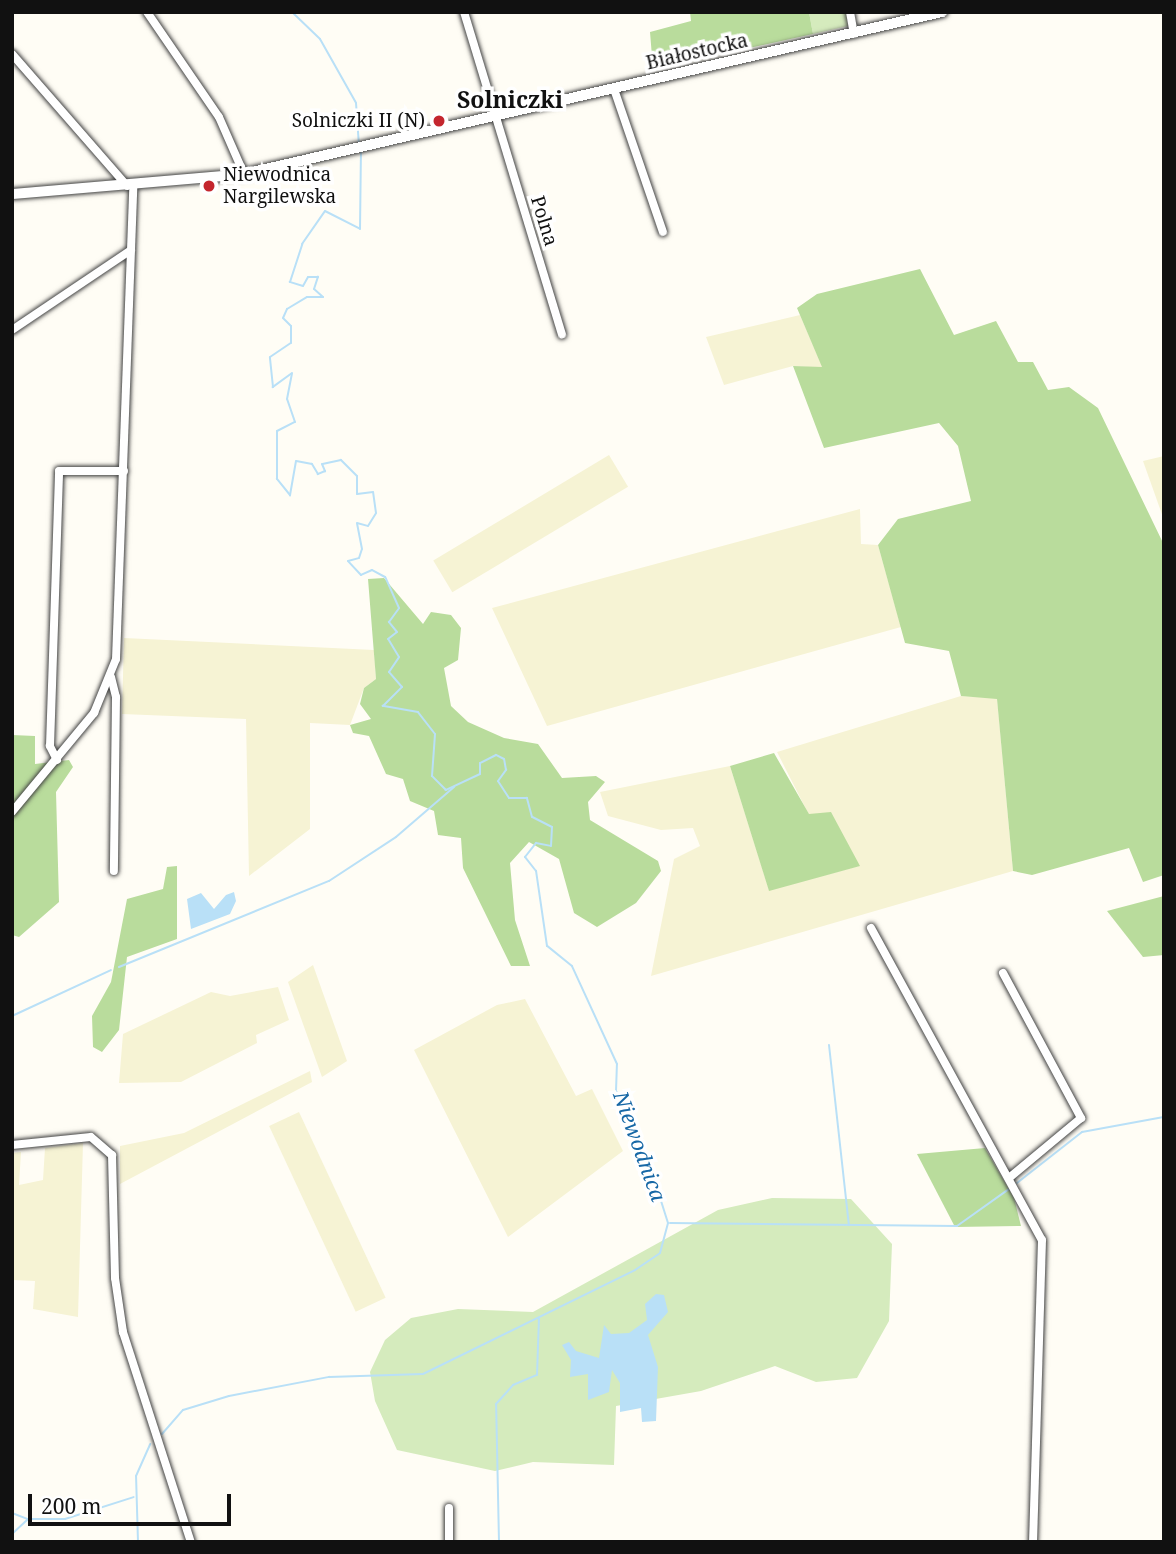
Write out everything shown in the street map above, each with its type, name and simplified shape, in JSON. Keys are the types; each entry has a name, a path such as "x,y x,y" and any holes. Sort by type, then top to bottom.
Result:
{"street":[{"path":"147,12 219,117 244,174"},
{"name":"Polna","path":"464,12 562,334"},
{"path":"850,12 854,34"},
{"name":"Białostocka","path":"12,194 130,186 244,174 942,12"},
{"path":"12,54 130,186 131,250 124,471 111,677 116,697 114,871"},
{"path":"614,89 663,232"},
{"path":"12,330 131,250"},
{"path":"57,760 50,746 59,471 124,471"},
{"path":"12,812 94,713 111,677"},
{"path":"871,928 1042,1240 1033,1542"},
{"path":"1003,974 1081,1118 1009,1178"},
{"path":"12,1145 91,1137 112,1154 115,1278 123,1332 191,1542"},
{"path":"449,1508 449,1542"}],"shaded area":[{"path":"800,315 823,368 793,366 724,385 706,337"},
{"path":"609,455 628,487 452,592 433,561"},
{"path":"1164,456 1164,520 1143,461"},
{"path":"860,509 861,544 878,545 901,627 547,726 492,608"},
{"path":"124,638 374,650 376,679 364,688 350,725 310,723 310,829 249,876 246,719 122,714"},
{"path":"961,696 997,698 1013,871 651,976 674,859 700,846 693,828 661,830 608,816 600,792 730,766 769,890 859,866 809,815 777,752"},
{"path":"313,965 347,1061 322,1077 288,982"},
{"path":"278,987 289,1020 256,1035 257,1043 181,1082 119,1083 123,1034 211,992 230,996"},
{"path":"525,999 576,1096 592,1089 623,1151 508,1237 414,1050 497,1005"},
{"path":"310,1071 312,1082 120,1184 120,1146 184,1133"},
{"path":"299,1112 386,1298 356,1312 269,1126"},
{"path":"83,1143 78,1317 33,1309 35,1281 13,1280 12,1295 12,1153 21,1152 19,1185 43,1180 45,1148"}],"green space":[{"path":"690,12 809,12 813,34 653,69 650,32 691,21"},
{"path":"809,12 846,12 848,26 813,34"},
{"path":"920,269 954,335 996,321 1018,362 1033,362 1048,390 1069,387 1098,408 1164,545 1164,875 1143,882 1129,848 1032,875 1013,871 997,699 961,696 949,651 905,643 878,545 898,519 971,501 958,446 939,423 824,448 793,366 822,367 797,308 817,294"},
{"path":"384,578 423,624 431,612 451,615 461,628 458,660 444,668 451,706 468,722 504,738 538,744 562,778 596,776 605,782 588,802 590,820 658,861 661,871 636,903 597,927 574,913 559,859 529,842 510,863 515,920 530,966 511,966 463,868 461,838 438,835 434,811 410,801 403,779 386,774 369,736 353,733 350,725 371,719 360,704 364,688 376,679 368,579"},
{"path":"12,735 35,736 35,764 69,760 73,767 56,792 59,902 19,937 12,935"},
{"path":"774,753 809,814 831,812 860,866 769,891 730,766"},
{"path":"177,866 177,939 127,957 119,1030 102,1052 93,1047 92,1016 111,982 127,899 163,889 167,867"},
{"path":"1164,896 1164,955 1143,957 1107,911"},
{"path":"985,1148 1014,1198 1021,1226 955,1227 917,1154"},
{"path":"772,1198 851,1199 892,1244 889,1321 857,1378 816,1382 775,1366 701,1391 616,1406 614,1465 533,1462 495,1471 397,1450 375,1401 370,1372 385,1340 411,1318 458,1309 533,1312 718,1210"}],"water":[{"path":"234,892 236,901 230,914 191,929 187,899 201,893 214,909 226,895"},
{"path":"656,1294 664,1295 668,1312 648,1335 658,1367 656,1421 642,1422 641,1408 620,1412 620,1383 612,1370 609,1392 588,1400 588,1374 570,1377 571,1360 562,1345 569,1342 576,1351 599,1358 604,1325 611,1334 629,1333 647,1320 645,1304"}],"waterway":[{"name":"Niewodnica","path":"292,12 320,39 356,103 359,142"},
{"name":"Niewodnica","path":"162,1434 183,1410 229,1396 329,1377 423,1374 635,1270 660,1253 668,1223 639,1131 616,1091 617,1064 572,966 547,946 536,871 525,857 536,843 551,846 552,827 532,817 527,798 509,798 498,781 506,770 504,759 496,755 480,763 480,774 446,790 432,776 435,734 418,712 383,706 402,687 389,672 399,657 388,639 397,632 389,622 399,608 385,577 372,570 361,575 348,561 359,558 362,549 357,523 368,526 376,513 373,492 357,494 357,476 341,460 322,464 325,471 318,474 312,464 296,461 290,495 277,479 277,431 295,422 287,399 292,373 273,387 270,357 291,343 291,326 283,318 287,309 307,297 323,297 314,289 318,277 308,277 303,286 290,282 302,244 325,211 360,229 361,151"},
{"path":"119,967 329,881 396,837 454,787"},
{"path":"12,1016 111,970"},
{"path":"829,1045 849,1225"},
{"path":"1017,1183 1082,1132 1164,1117"},
{"path":"670,1223 957,1226 1009,1189"},
{"path":"499,1542 496,1404 513,1385 537,1375 539,1319"},
{"name":"Niewodnica","path":"138,1542 136,1476 150,1444"},
{"path":"12,1534 28,1519 65,1519 134,1497"},
{"path":"12,1513 28,1519"}],"place":[{"name":"Solniczki II (N)","path":"439,121"},
{"name":"Niewodnica Nargilewska","path":"209,186"}],"district":[{"name":"Solniczki","path":"510,99"}]}
